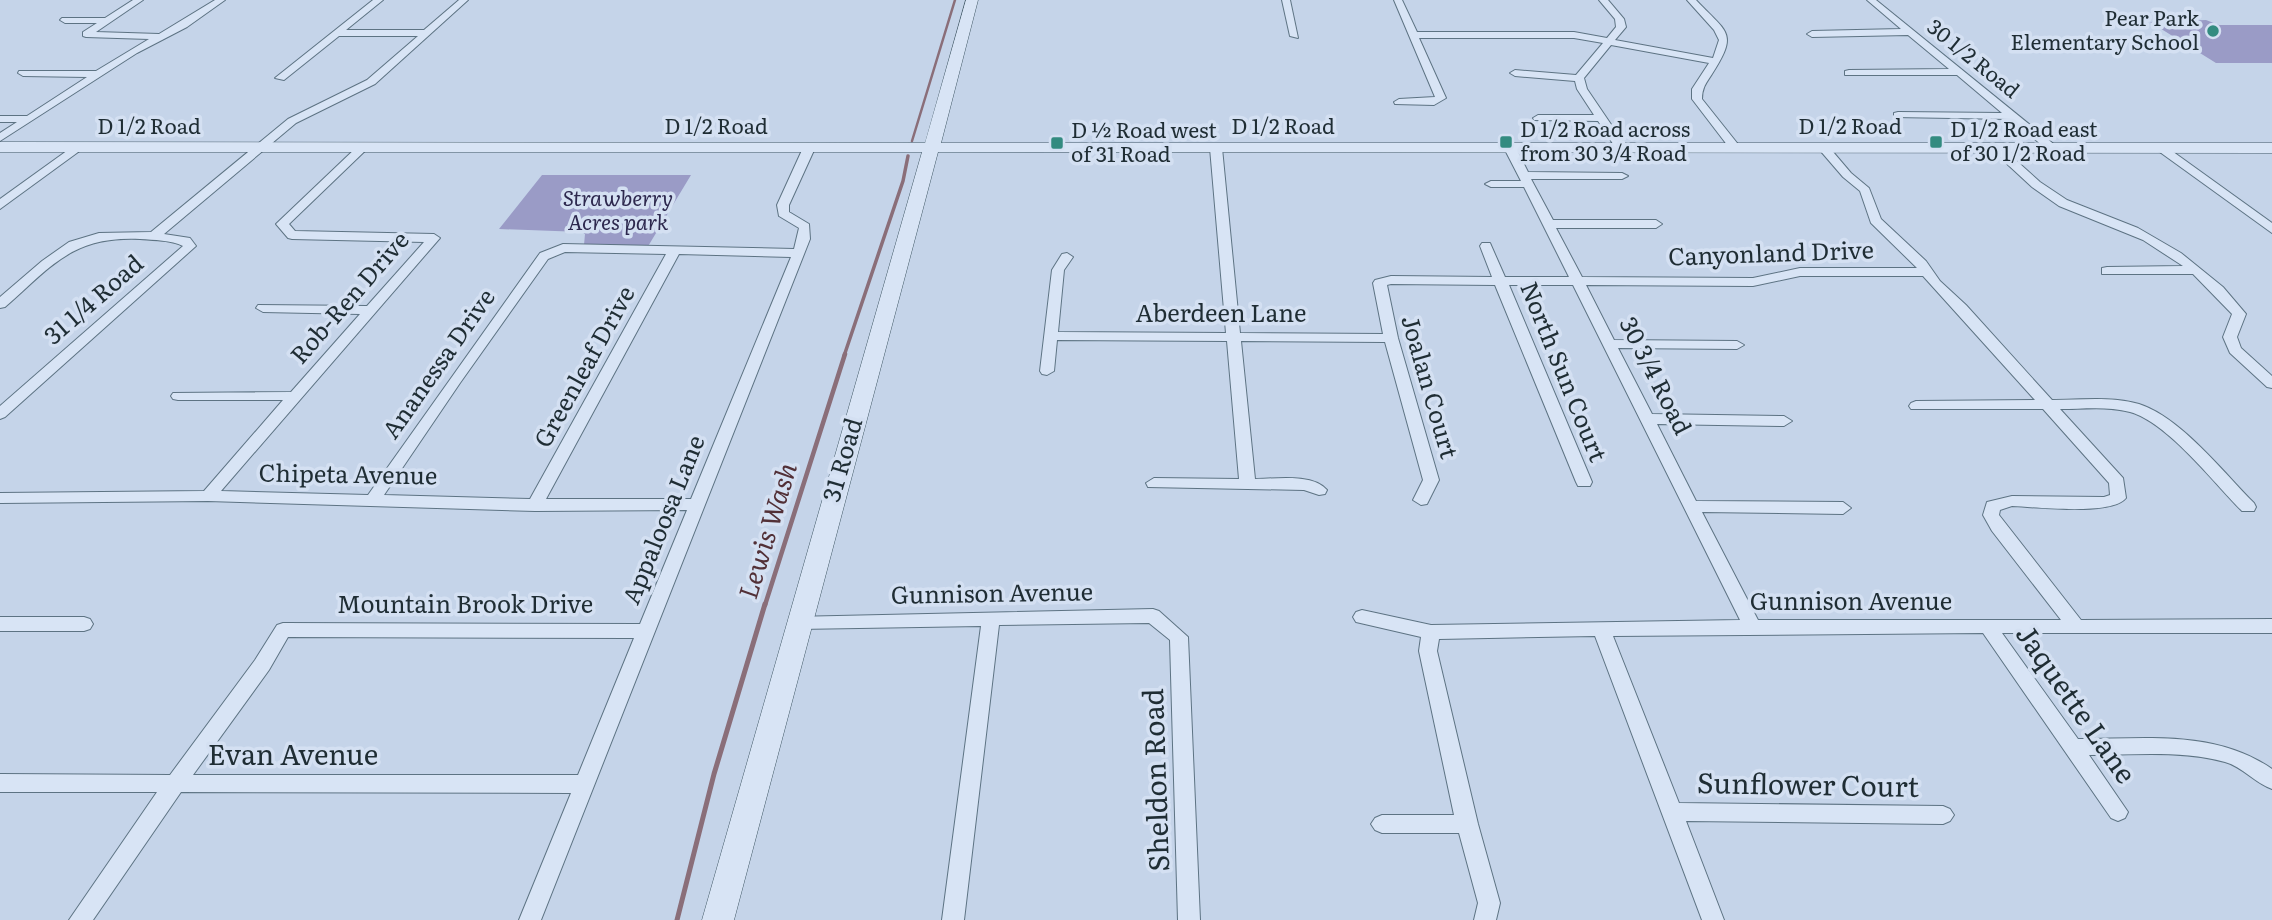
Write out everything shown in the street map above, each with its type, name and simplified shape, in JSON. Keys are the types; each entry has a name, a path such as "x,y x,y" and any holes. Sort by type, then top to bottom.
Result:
{"main road":[{"name":"D 1/2 Road","path":"0,147 257,148"},
{"name":"D 1/2 Road","path":"809,148 930,148"},
{"name":"D 1/2 Road","path":"1216,148 2272,148"},
{"name":"31 Road","path":"718,920 798,622"}],"street":[{"path":"139,0 86,34 159,37"},
{"path":"0,138 98,74 221,0"},
{"path":"280,78 379,0"},
{"path":"0,304 73,245 101,238 155,235 292,121 364,87 464,0"},
{"name":"31 Road","path":"798,622 972,0"},
{"path":"1286,0 1295,36"},
{"path":"1398,0 1441,98 1439,101 1399,102"},
{"path":"1579,78 1621,27 1603,0"},
{"path":"1691,0 1718,29 1724,40 1722,51 1697,89 1697,99 1735,148"},
{"name":"30 1/2 Road","path":"1871,0 2052,148"},
{"path":"65,20 106,20"},
{"path":"1812,34 1910,32"},
{"path":"337,33 426,33"},
{"path":"1414,35 1574,35 1714,61"},
{"path":"1849,72 1959,72"},
{"path":"23,73 98,74"},
{"path":"1515,73 1579,78"},
{"path":"1579,78 1582,89 1621,148"},
{"path":"1898,115 2012,116"},
{"path":"1538,118 1601,117"},
{"path":"0,119 30,118"},
{"path":"0,205 79,147"},
{"name":"D 1/2 Road","path":"257,148 809,148"},
{"name":"Rob-Ren Drive","path":"208,496 434,238 292,236 282,224 362,148"},
{"name":"Appaloosa Lane","path":"530,920 695,504 804,239 805,227 783,213 783,205 809,148"},
{"name":"D 1/2 Road","path":"930,148 1216,148"},
{"path":"1216,148 1247,484"},
{"name":"30 3/4 Road","path":"1510,148 1752,626"},
{"path":"1824,148 1846,175 1866,190 1875,220 1922,264 1926,272 2117,482 2118,498 2105,503 2003,502 1993,506 1991,515 2077,627"},
{"path":"1996,148 2046,192 2063,203 2150,238 2194,270 2231,302 2239,314 2230,337 2235,350 2272,384"},
{"path":"2161,148 2272,229"},
{"path":"1491,184 1525,179 1622,176"},
{"path":"1548,224 1656,224"},
{"name":"31 1/4 Road","path":"0,414 190,246 186,241 155,235"},
{"name":"North Sun Court","path":"1486,246 1584,482"},
{"name":"Ananessa Drive","path":"373,500 544,256 563,248 674,251"},
{"path":"674,251 798,253"},
{"name":"Greenleaf Drive","path":"535,505 674,251"},
{"path":"1047,371 1058,270 1067,257"},
{"path":"2107,271 2194,270"},
{"name":"Canyonland Drive","path":"1380,283 1391,280 1753,282 1800,272 1926,272"},
{"name":"Joalan Court","path":"1380,283 1391,338 1431,480 1421,500"},
{"path":"263,309 371,310"},
{"name":"Aberdeen Lane","path":"1052,336 1391,338"},
{"path":"1609,344 1737,345"},
{"path":"178,396 294,396"},
{"path":"1916,405 2119,404 2163,421 2248,506"},
{"path":"1647,418 1784,421"},
{"path":"1154,483 1305,485 1320,490"},
{"name":"Chipeta Avenue","path":"0,498 208,496 535,505 695,504"},
{"path":"1691,506 1843,508"},
{"name":"Gunnison Avenue","path":"798,622 1153,616 1179,637"},
{"name":"Gunnison Avenue","path":"1362,617 1431,632 1602,631 1752,626 2272,626"},
{"path":"953,920 991,619"},
{"path":"0,624 85,624"},
{"name":"Jaquette Lane","path":"1988,627 2118,812"},
{"name":"Mountain Brook Drive","path":"176,782 262,665 283,630 646,631"},
{"path":"1602,631 1713,920"},
{"path":"1431,632 1428,651 1467,824 1489,903 1485,920"},
{"name":"Sheldon Road","path":"1179,637 1189,920"},
{"path":"2072,747 2196,749 2222,753 2256,768 2272,780"},
{"path":"80,920 176,782"},
{"name":"Evan Avenue","path":"0,783 586,784"},
{"name":"Sunflower Court","path":"1672,812 1943,815"},
{"path":"1382,824 1467,824"}],"green space":[{"path":"2206,20 2219,25 2272,25 2272,63 2216,63 2150,22"},
{"name":"Strawberry Acres park","path":"542,175 691,175 647,248 584,245 585,234 582,232 499,229"}],"waterway":[{"name":"Lewis Wash","path":"912,141 955,0"},
{"name":"Lewis Wash","path":"844,356 903,181 908,156"},
{"name":"Lewis Wash","path":"765,605 845,354"},
{"name":"Lewis Wash","path":"677,920 714,774 765,604"}],"place":[{"name":"Pear Park Elementary School","path":"2213,31"},
{"name":"D 1/2 Road across from 30 3/4 Road","path":"1506,142"},
{"name":"D 1/2 Road east of 30 1/2 Road","path":"1936,142"},
{"name":"D ½ Road west of 31 Road","path":"1057,143"}]}
